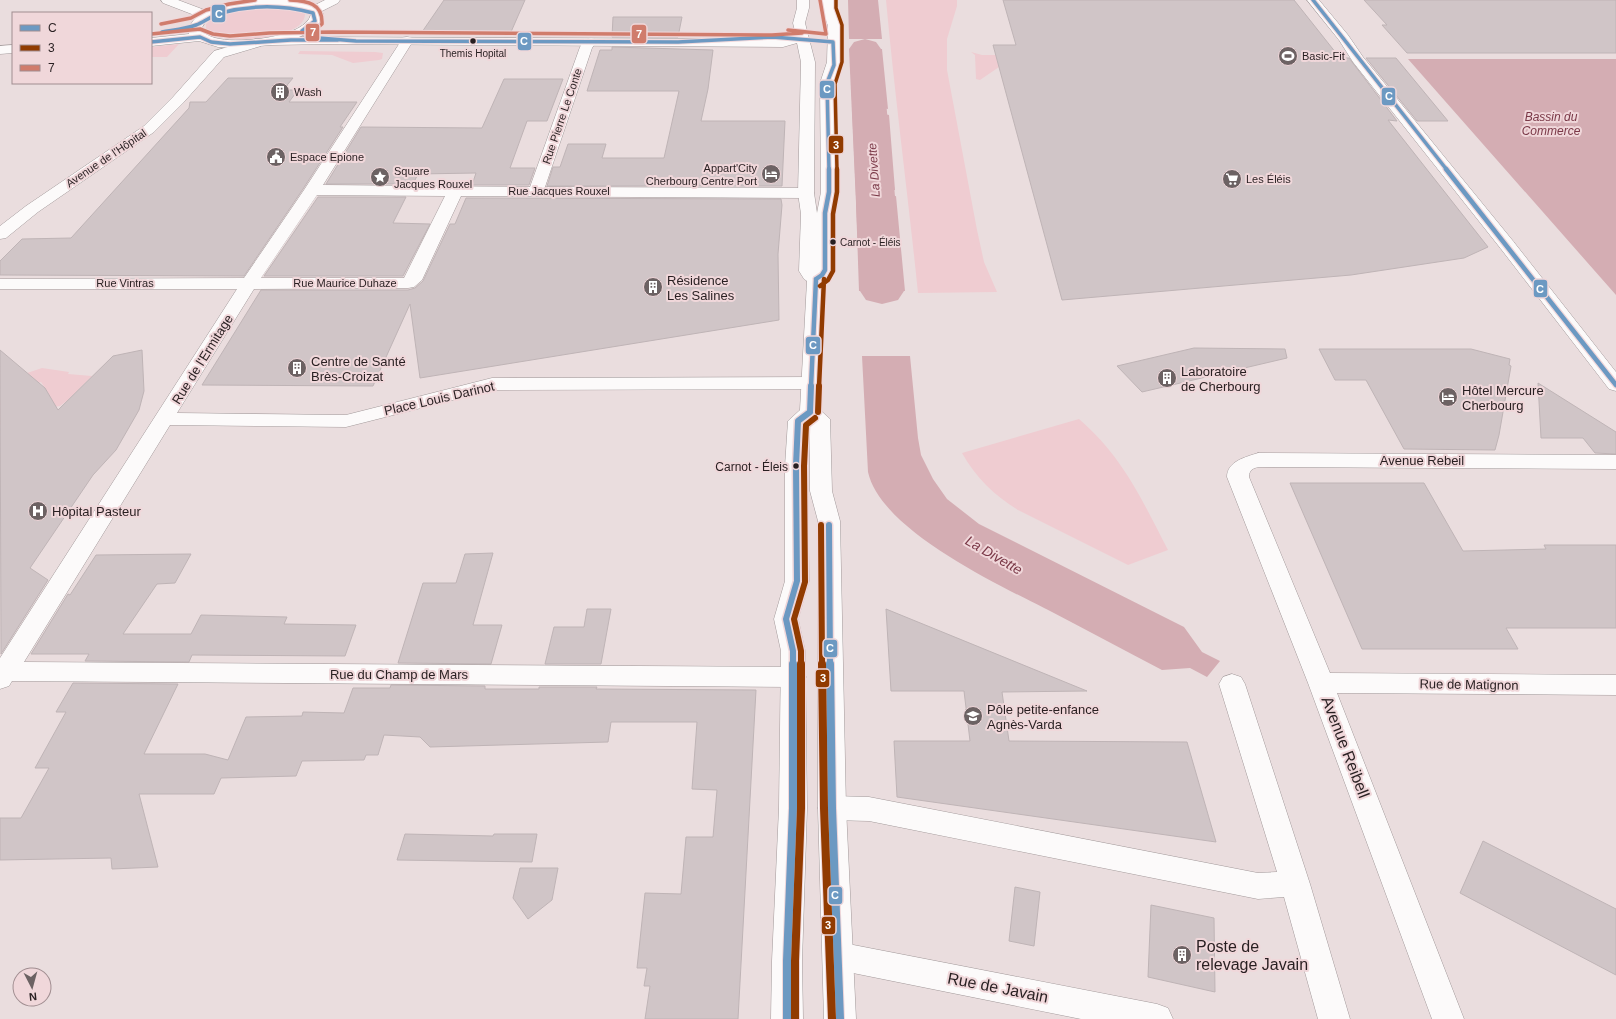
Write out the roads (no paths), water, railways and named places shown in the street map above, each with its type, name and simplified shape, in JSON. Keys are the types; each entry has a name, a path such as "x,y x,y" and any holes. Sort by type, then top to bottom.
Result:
{"street":[{"path":"167,0 206,15 240,4 269,1 288,1 308,6 315,10 317,14 314,22 302,31 269,41"},
{"path":"315,10 334,0"},
{"path":"803,0 803,8 799,23 799,40 808,62 806,193 809,214 808,271 816,279 810,412"},
{"path":"816,279 822,275 825,270 825,213 828,192 827,83 834,66 834,26 828,9 828,0"},
{"path":"1313,0 1616,385"},
{"name":"Avenue de l'Hôpital","path":"0,234 32,209 149,129 178,100 206,40 206,15"},
{"path":"302,31 319,38 332,40"},
{"path":"152,33 169,32 206,40"},
{"path":"0,40 12,39"},
{"path":"152,42 206,40 256,43 269,41 332,40 778,43 799,40 833,42"},
{"name":"Rue de l'Ermitage","path":"2,675 249,283 312,190 406,41"},
{"name":"Rue Pierre Le Conte","path":"536,191 586,47 590,42"},
{"path":"0,50 12,49"},
{"name":"Rue Jacques Rouxel","path":"312,190 806,193"},
{"name":"Rue Maurice Duhaze","path":"249,283 408,283 413,280 454,191"},
{"name":"Rue Vintras","path":"0,284 249,283"},
{"name":"Place Louis Darinot","path":"164,419 346,421 492,384 811,383"},
{"path":"786,1019 793,808 793,651 786,619 797,581 796,466 798,420 810,412"},
{"path":"810,412 820,419 821,491 829,521 832,808 840,1019"},
{"name":"Avenue Rebeil","path":"1238,477 1238,473 1242,466 1252,460 1616,462"},
{"name":"Avenue Reibell","path":"1238,477 1321,683 1448,1019"},
{"name":"Rue du Champ de Mars","path":"2,675 793,677"},
{"name":"Rue de Matignon","path":"1321,683 1616,685"},
{"path":"1232,684 1295,884 1334,1019"},
{"path":"832,808 869,809 1258,886 1295,884"},
{"name":"Rue de Javain","path":"838,956 1157,1019"}],"water":[{"path":"848,0 878,0 882,39 849,39"},
{"path":"850,49 882,49 888,109 852,102"},
{"name":"Bassin du Commerce","path":"1408,59 1616,59 1616,295"},
{"path":"852,107 889,115 895,190 856,197"},
{"path":"896,196 905,291 859,291 856,203"},
{"path":"862,356 910,356 921,455 933,479 947,499 979,524 1184,627 1202,652 1220,661 1207,677 1190,668 1162,670 1148,663 975,572 918,535 895,515 878,494 868,472"}],"waterway":[{"name":"La Divette","path":"865,49 882,291"}],"place":[{"name":"Themis Hopital","path":"473,41"},
{"name":"Basic-Fit","path":"1288,56"},
{"name":"Wash","path":"280,92"},
{"name":"Espace Epione","path":"276,157"},
{"name":"Appart'City Cherbourg Centre Port","path":"771,174"},
{"name":"Square Jacques Rouxel","path":"380,177"},
{"name":"Les Éléis","path":"1232,179"},
{"name":"Carnot - Éléis","path":"833,242"},
{"name":"Résidence Les Salines","path":"653,287"},
{"name":"Centre de Santé Brès-Croizat","path":"297,368"},
{"name":"Laboratoire de Cherbourg","path":"1167,378"},
{"name":"Hôtel Mercure Cherbourg","path":"1448,397"},
{"name":"Carnot - Éleis","path":"796,466"},
{"name":"Hôpital Pasteur","path":"38,511"},
{"name":"Pôle petite-enfance Agnès-Varda","path":"973,716"},
{"name":"Poste de relevage Javain","path":"1182,955"}]}
